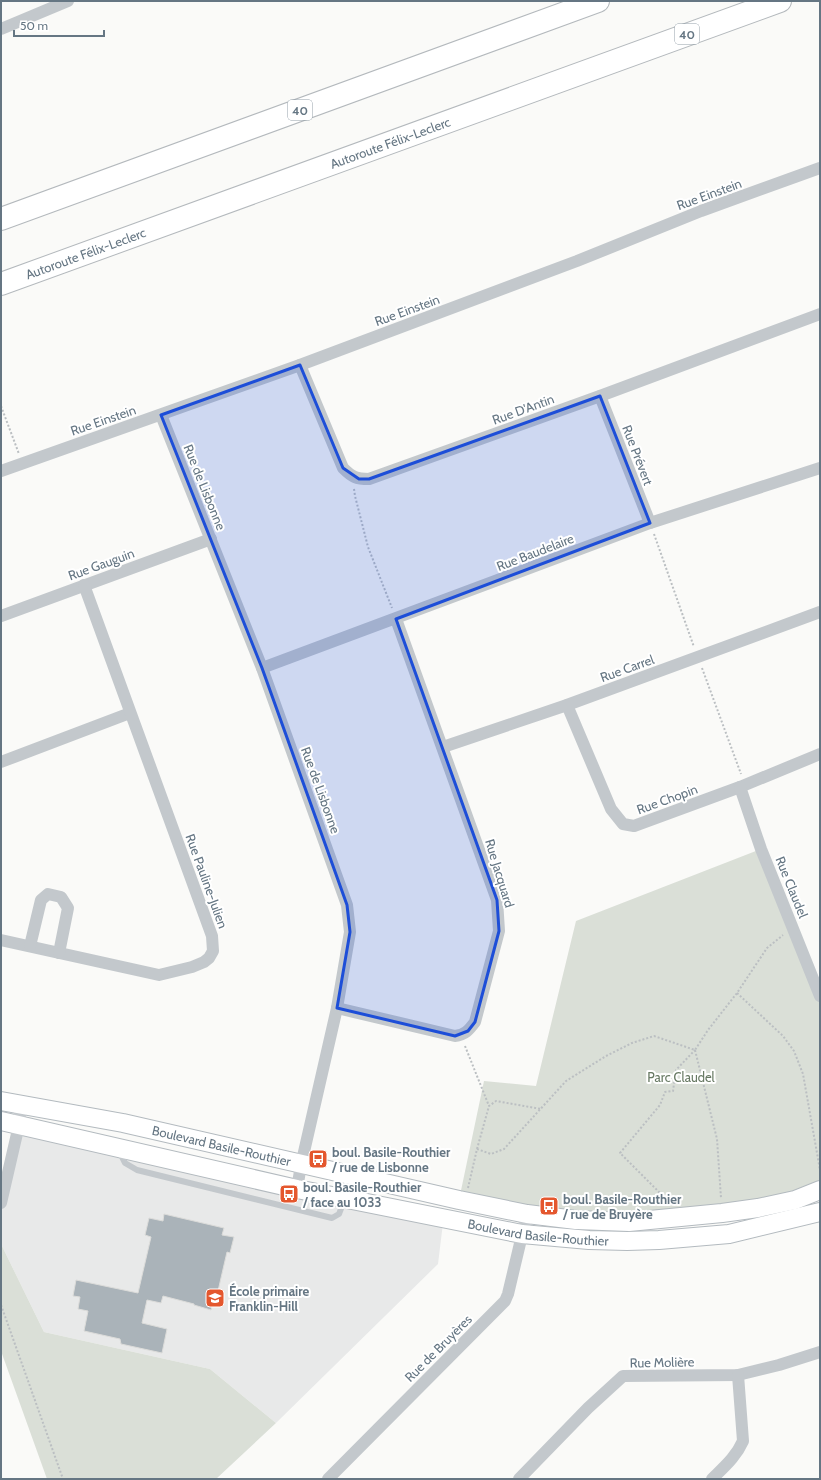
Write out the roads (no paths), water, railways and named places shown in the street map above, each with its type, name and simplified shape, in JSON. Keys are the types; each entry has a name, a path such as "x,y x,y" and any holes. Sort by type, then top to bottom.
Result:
{"highway":[{"name":"40","path":"1,219 598,1"},
{"name":"Autoroute Félix-Leclerc","path":"1,284 780,1"}],"street":[{"path":"1,29 68,1"},
{"name":"Rue Einstein","path":"1,471 300,364 577,261 701,211 820,168"},
{"name":"Rue D'Antin","path":"300,364 343,468 349,474 359,479 369,479 600,396 820,314"},
{"name":"Rue Prévert","path":"600,396 650,523"},
{"name":"Rue de Lisbonne","path":"161,415 262,668 347,905 350,932 337,1008 301,1165 297,1189"},
{"name":"Rue Baudelaire","path":"262,668 650,523 820,468"},
{"name":"Rue Gauguin","path":"1,616 211,539"},
{"name":"Rue Pauline-Julien","path":"1,940 159,975 192,967 204,962 209,958 212,951 212,936 84,586"},
{"name":"Rue Carrel","path":"443,747 567,705 820,612"},
{"name":"Rue Jacquard","path":"337,1008 455,1036 461,1036 475,1022 499,931 497,900 396,619"},
{"name":"Rue Chopin","path":"567,705 611,809 623,824 634,826 740,787 820,754"},
{"path":"1,762 130,713"},
{"name":"Rue Claudel","path":"740,787 761,850 820,996"},
{"path":"30,946 41,900 48,894 60,897 68,908 59,953"},
{"name":"Boulevard Basile-Routhier","path":"1,1101 123,1123 459,1200 527,1214 576,1220 629,1222 722,1213 758,1208 795,1200 820,1190"},
{"path":"1,1203 19,1125 21,1104"},
{"name":"Boulevard Basile-Routhier","path":"1,1121 297,1189 522,1234 627,1242 659,1240 729,1234 820,1212"},
{"path":"119,1149 123,1123"},
{"name":"Rue de Bruyères","path":"328,1479 504,1301 508,1294 527,1214"},
{"name":"Rue Molière","path":"518,1479 588,1408 623,1376 738,1376 820,1352"},
{"path":"712,1479 734,1457 743,1441 738,1376"}],"lane":[{"path":"119,1149 125,1163 136,1170 332,1218 339,1214 345,1199"}],"place":[{"name":"boul. Basile-Routhier / rue de Lisbonne","path":"318,1159"},
{"name":"boul. Basile-Routhier / face au 1033","path":"289,1194"},
{"name":"boul. Basile-Routhier / rue de Bruyère","path":"549,1206"},
{"name":"École primaire Franklin-Hill","path":"215,1298"}],"park label":[{"name":"Parc Claudel","path":"681,1077"}]}
